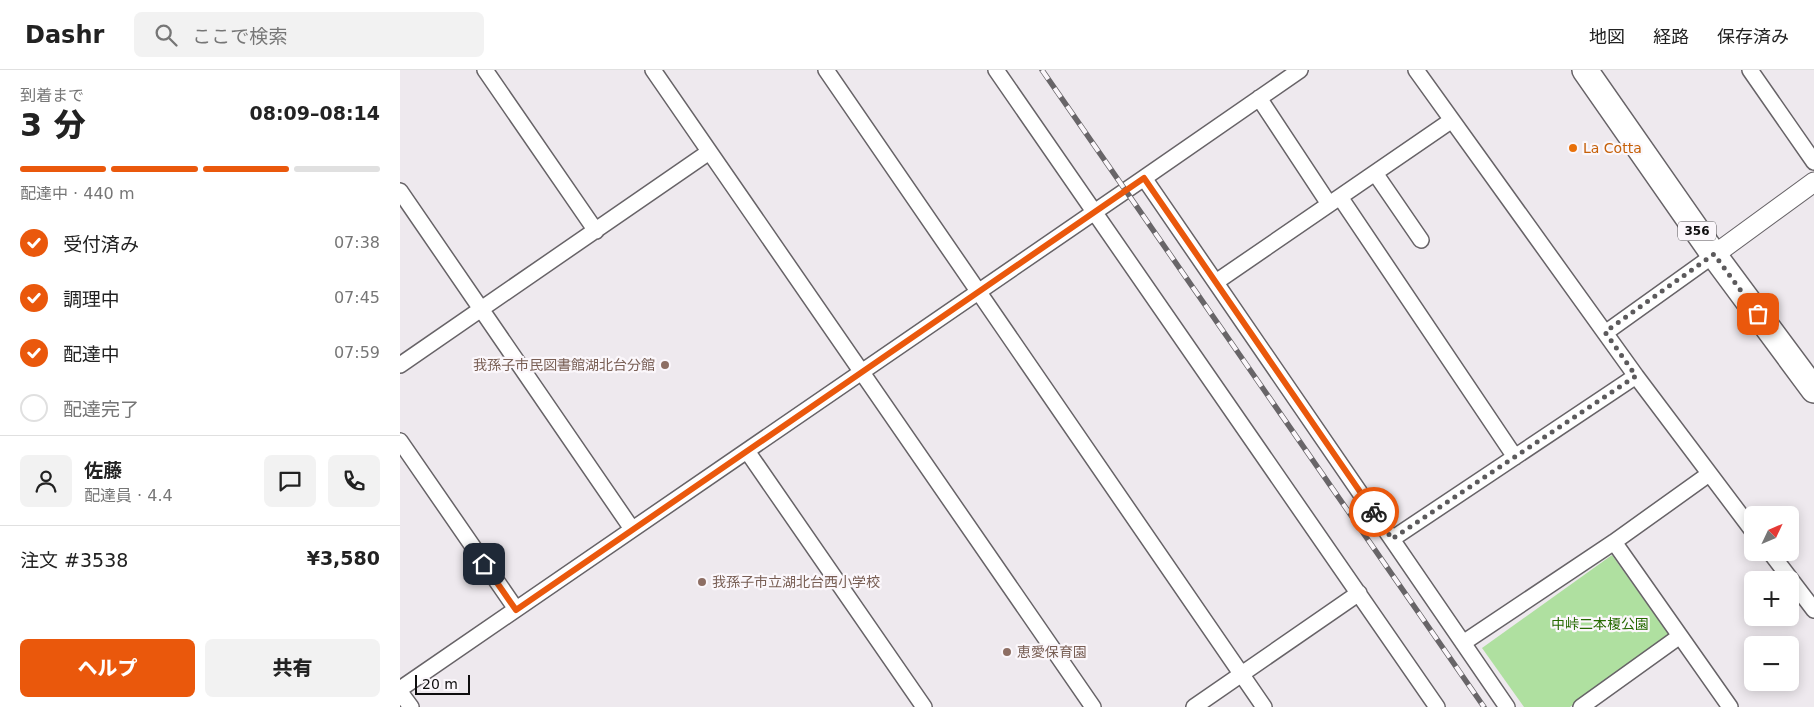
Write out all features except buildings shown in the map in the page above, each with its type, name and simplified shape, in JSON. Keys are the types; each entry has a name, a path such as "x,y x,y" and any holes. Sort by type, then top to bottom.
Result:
{"highway":[{"name":"356","path":"1585,70 1714,254 1814,390"}],"street":[{"path":"484,70 596,231"},
{"path":"653,70 1093,707"},
{"path":"826,70 1264,707"},
{"path":"996,70 1437,707"},
{"path":"411,707 400,691 1300,70"},
{"path":"1416,70 1636,376 1744,520"},
{"path":"1750,70 1814,162"},
{"path":"1259,98 1516,457"},
{"path":"1216,282 1452,120"},
{"path":"400,365 709,152"},
{"path":"1375,173 1421,240"},
{"path":"1144,178 1507,707"},
{"path":"1605,332 1814,182"},
{"path":"400,191 632,530"},
{"path":"1392,539 1636,376"},
{"path":"400,442 516,610"},
{"path":"747,451 924,707"},
{"path":"1463,643 1614,542 1709,474"},
{"path":"1614,542 1730,707"},
{"path":"1777,561 1814,610"},
{"path":"1194,707 1359,593"},
{"path":"1581,707 1680,636"}],"green space":[{"name":"中峠二本榎公園","path":"1612,555 1670,636 1570,707 1524,707 1482,648"}],"railway":[{"path":"1042,70 1484,707"}],"way so far":[{"path":"1374,512 1392,539 1636,376 1605,332 1714,254 1758,314"}],"place":[{"name":"La Cotta","path":"1573,148"},
{"name":"我孫子市民図書館湖北台分館","path":"665,365"},
{"name":"我孫子市立湖北台西小学校","path":"702,582"},
{"name":"恵愛保育園","path":"1007,652"}],"route":[{"path":"484,564 516,610 1144,178 1374,512"}]}
